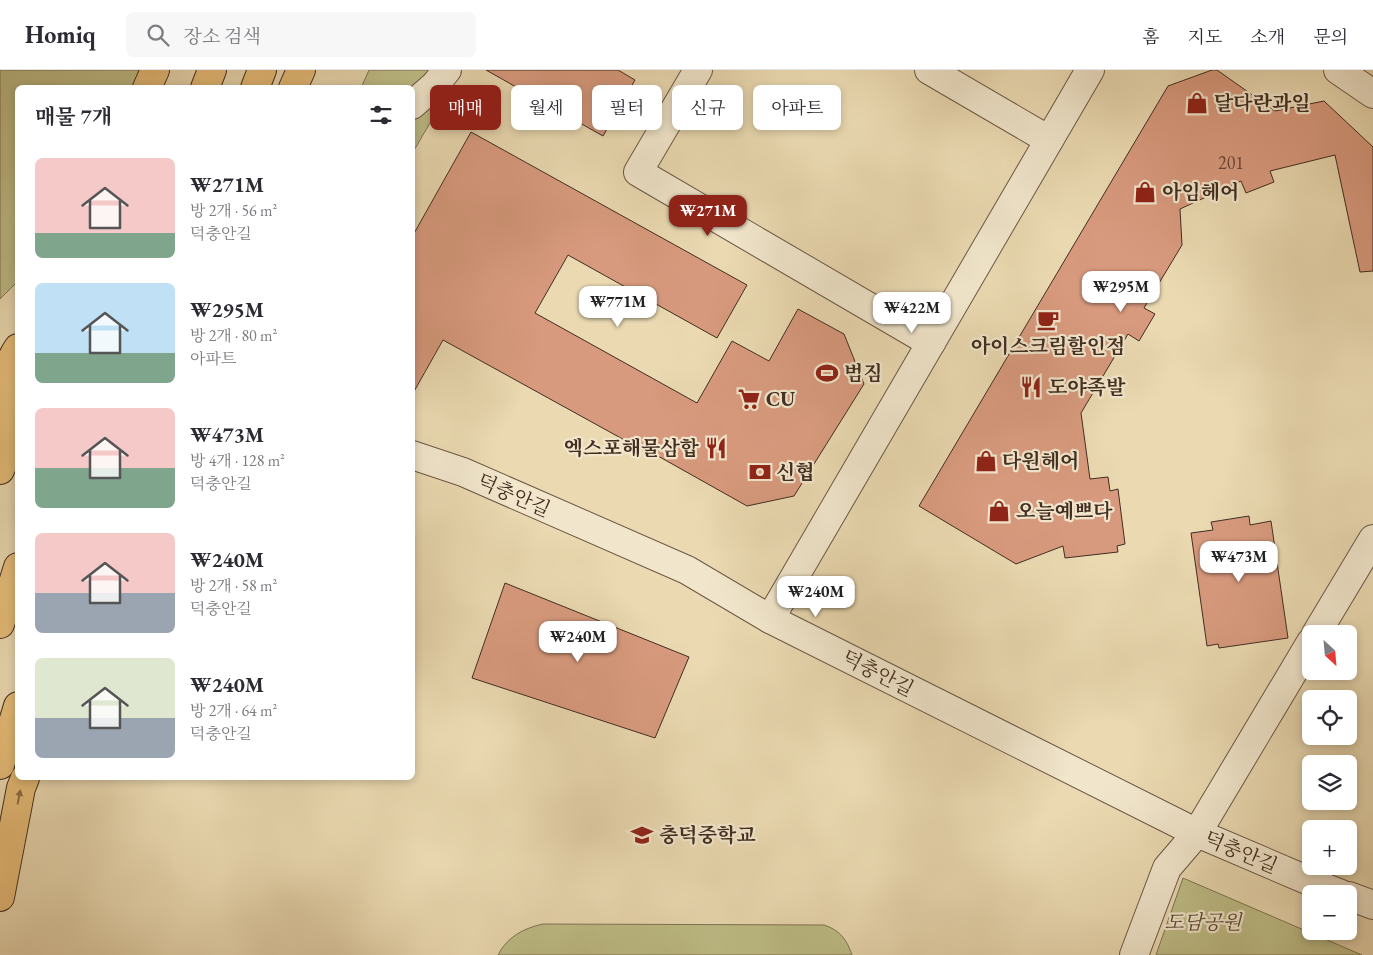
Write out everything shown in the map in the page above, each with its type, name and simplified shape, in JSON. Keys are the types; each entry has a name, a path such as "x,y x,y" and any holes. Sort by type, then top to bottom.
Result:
{"main road":[{"path":"148,85 155,70"},
{"path":"206,85 212,70"},
{"path":"256,85 262,70"},
{"path":"295,85 301,70"},
{"path":"0,470 9,433 2,396 11,349"},
{"path":"0,624 15,576"},
{"path":"0,765 15,716"},
{"path":"0,897 21,788 24,780"}],"street":[{"path":"415,102 435,85 447,70"},
{"path":"698,70 638,172 931,343"},
{"path":"929,70 1049,140"},
{"path":"770,619 1090,70"},
{"path":"1338,70 1373,94"},
{"name":"덕충안길","path":"415,456 463,472 687,570 770,619 1197,834 1319,885"},
{"path":"1321,625 1373,539"},
{"path":"1134,955 1167,868 1197,834 1302,657"},
{"path":"1357,899 1373,905"}],"green space":[{"path":"0,70 144,70 136,85 15,85 15,284 0,299"},
{"path":"369,70 461,70 452,85 430,85 430,123 415,149 415,85 362,85"},
{"name":"도담공원","path":"1183,878 1302,929 1302,940 1327,940 1362,955 1156,955"},
{"path":"543,924 824,925 842,936 852,955 498,955 511,938 529,928"}],"building":[{"path":"486,70 618,70 635,80 632,85 592,85 592,130 582,124 582,85 513,85"},
{"path":"1212,70 1217,70 1275,111 1324,101 1373,147 1373,271 1360,272 1335,155 1270,171 1274,182 1246,193 1241,181 1180,209 1182,245 1144,308 1155,314 1139,341 1128,334 1081,413 1090,479 1108,477 1110,491 1118,489 1125,544 1117,546 1118,552 1065,558 1063,546 1016,564 919,506 1168,86"},
{"path":"592,130 606,130 603,136"},
{"path":"471,132 747,285 717,338 568,255 535,313 697,403 732,341 769,361 798,309 844,334 864,384 794,496 747,506 443,340 415,390 415,232"},
{"path":"1249,516 1250,525 1271,521 1288,638 1219,648 1218,644 1207,646 1191,533 1213,530 1211,522"},
{"path":"505,583 689,657 655,738 472,678"}],"place":[{"name":"달다란과일","path":"1197,103"},
{"name":"아임헤어","path":"1145,192"},
{"name":"아이스크림할인점","path":"1048,320"},
{"name":"범짐","path":"827,373"},
{"name":"도야족발","path":"1031,387"},
{"name":"CU","path":"749,399"},
{"name":"엑스포해물삼합","path":"716,448"},
{"name":"다원헤어","path":"986,461"},
{"name":"신협","path":"760,472"},
{"name":"오늘예쁘다","path":"999,511"},
{"name":"충덕중학교","path":"642,835"}]}
